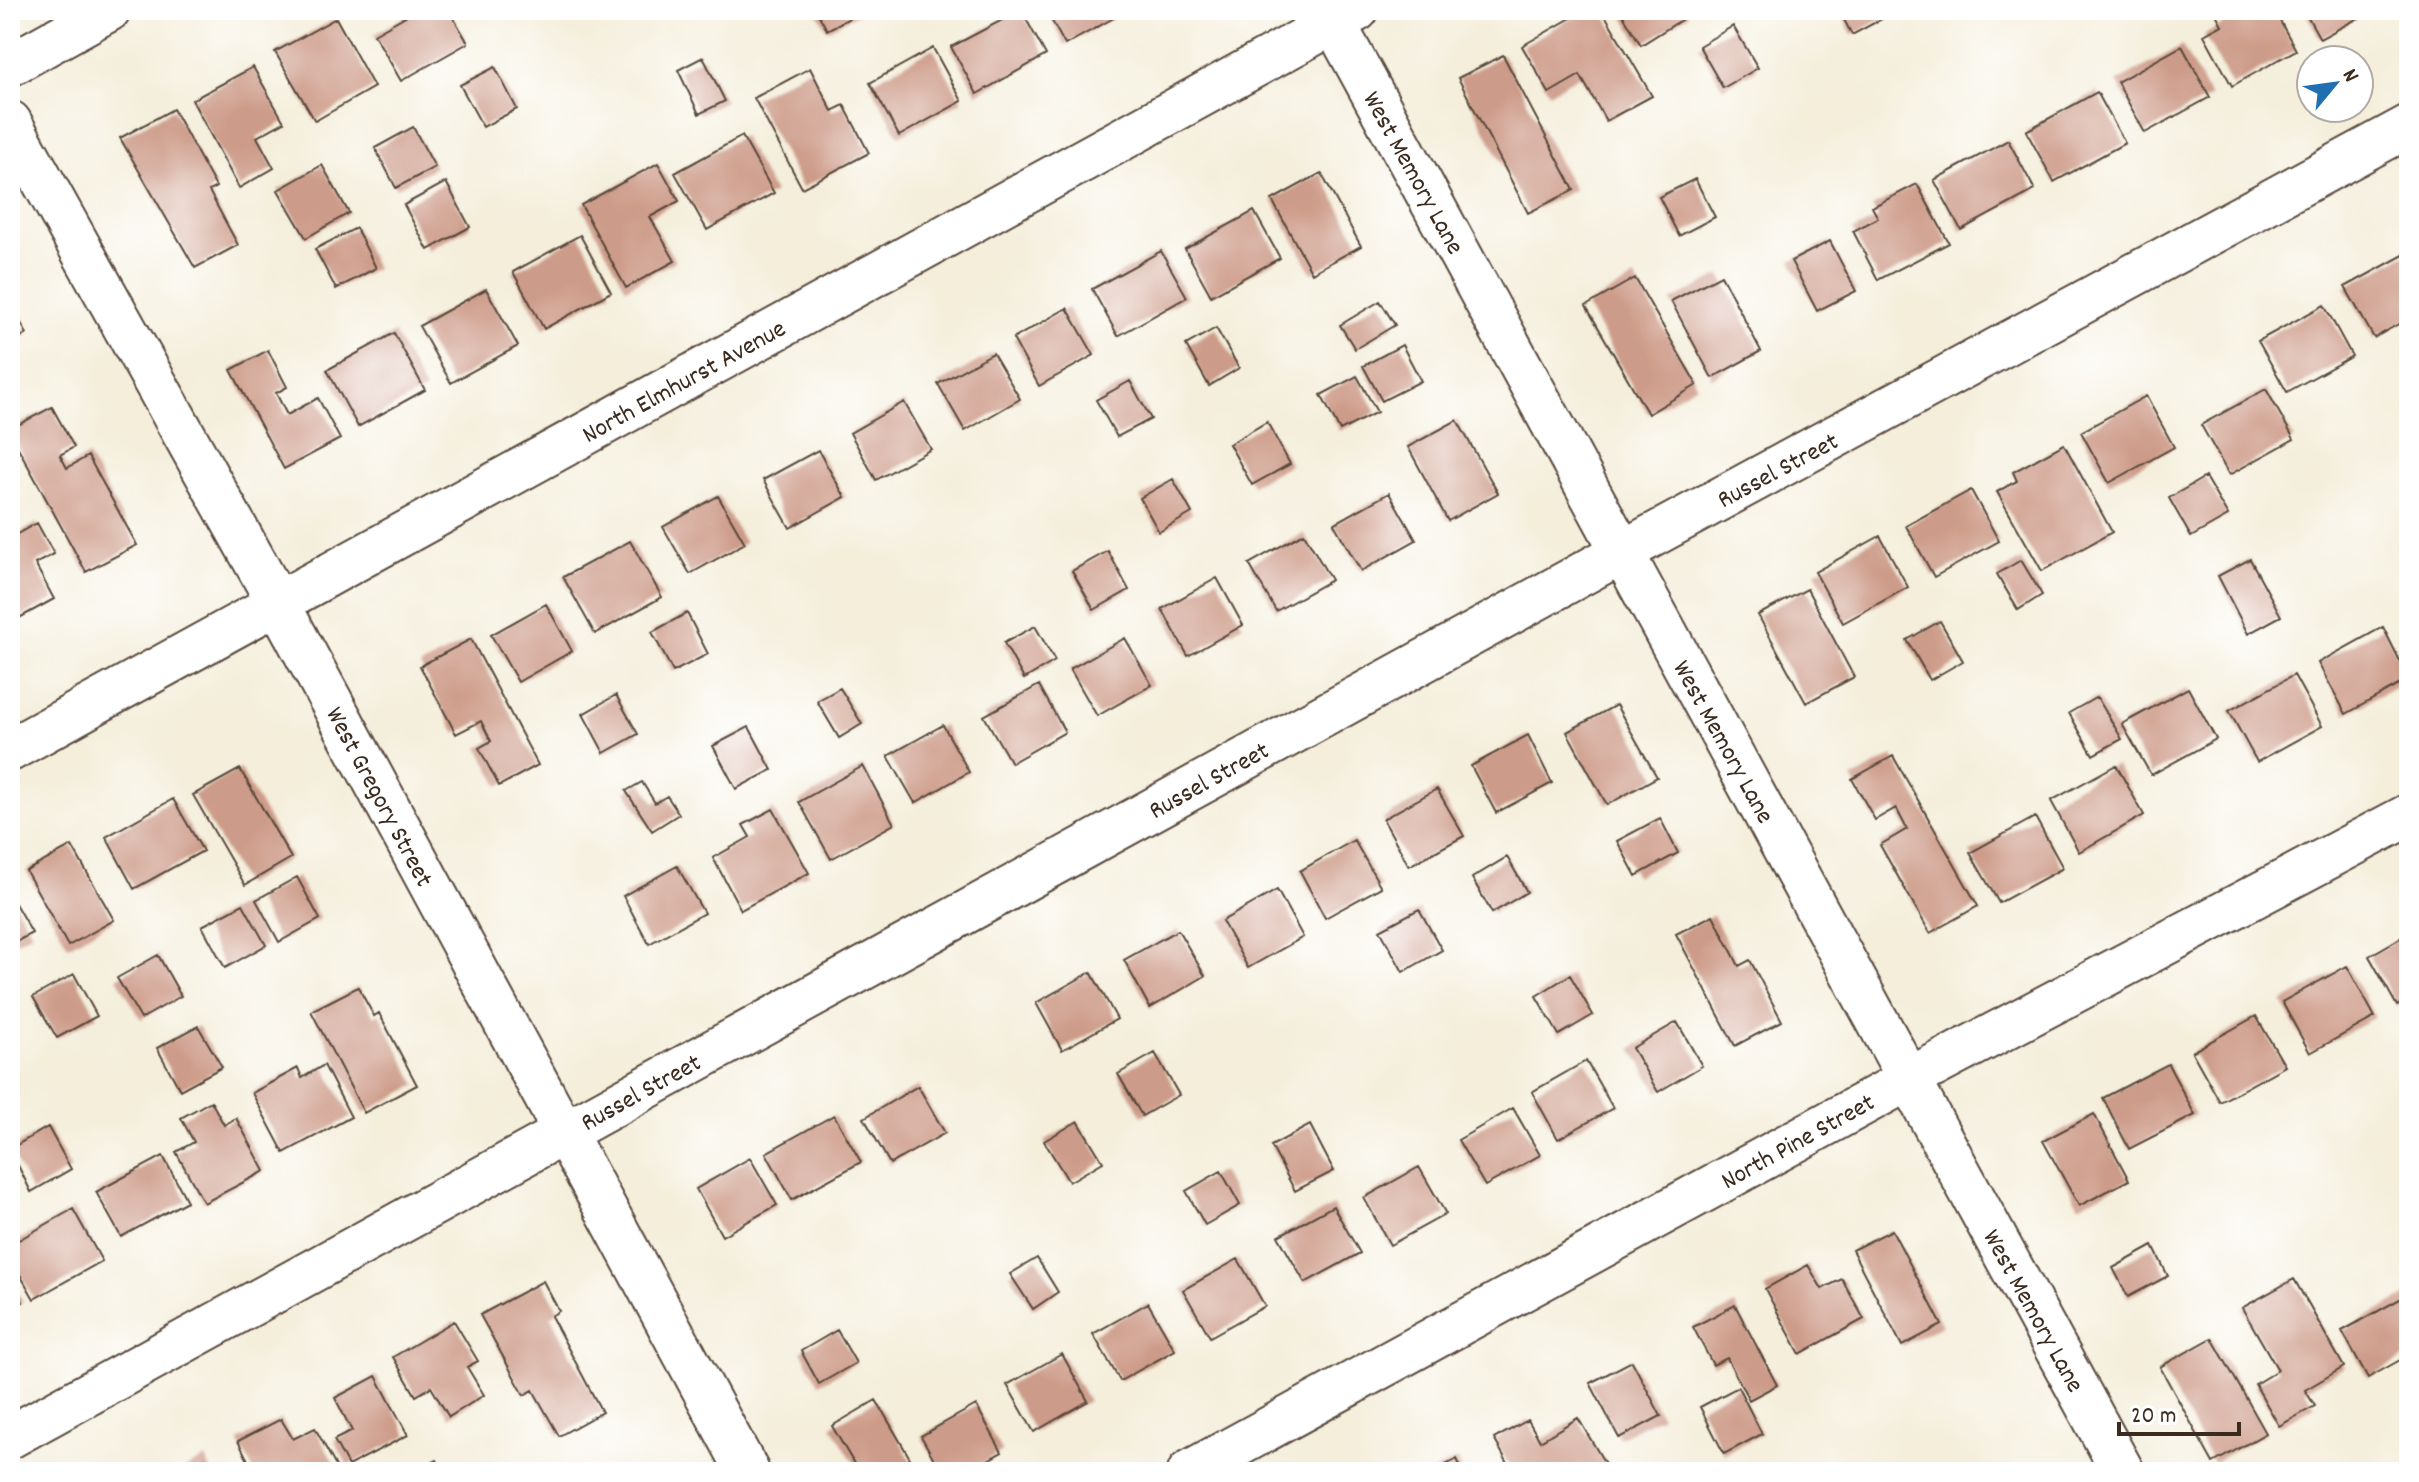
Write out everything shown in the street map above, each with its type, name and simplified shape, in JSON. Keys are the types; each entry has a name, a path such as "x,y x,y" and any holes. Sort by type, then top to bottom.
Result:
{"street":[{"path":"10,65 109,10"},
{"name":"West Memory Lane","path":"1339,14 1622,552 2123,1472"},
{"name":"North Elmhurst Avenue","path":"10,750 1339,14"},
{"name":"West Gregory Street","path":"10,122 278,603 562,1134 748,1472"},
{"name":"Russel Street","path":"10,1437 1622,552 2409,126"},
{"name":"North Pine Street","path":"1189,1472 1909,1079 2409,815"}],"building":[{"path":"416,10 449,10 468,43 401,81 374,34"},
{"path":"816,10 865,10 827,30"},
{"path":"1021,10 1046,55 977,94 951,47"},
{"path":"1046,10 1128,10 1065,45"},
{"path":"1585,10 1602,10 1652,96 1606,121 1580,75 1549,93 1522,46"},
{"path":"1620,10 1686,10 1689,15 1641,45"},
{"path":"1839,10 1886,10 1889,15 1852,35"},
{"path":"2214,10 2274,10 2295,51 2232,86 2204,35 2222,25"},
{"path":"2304,10 2373,10 2320,39"},
{"path":"336,18 374,87 315,121 275,52"},
{"path":"1733,26 1758,68 1723,88 1699,46"},
{"path":"2182,46 2210,97 2145,133 2117,82"},
{"path":"933,48 962,101 899,136 870,83"},
{"path":"1503,55 1574,190 1528,213 1458,78"},
{"path":"703,57 725,101 699,114 678,70"},
{"path":"253,67 284,122 257,137 274,168 239,188 192,100"},
{"path":"495,67 517,109 483,127 460,85"},
{"path":"810,68 832,111 844,105 869,153 802,188 754,98"},
{"path":"2097,92 2125,143 2054,182 2026,131"},
{"path":"173,109 216,187 209,191 238,245 195,268 120,138"},
{"path":"413,127 435,167 396,188 375,148"},
{"path":"742,136 774,193 707,230 675,173"},
{"path":"2008,140 2035,190 1961,230 1934,180"},
{"path":"658,163 679,201 650,217 675,261 626,288 581,205"},
{"path":"322,165 349,213 306,238 278,190"},
{"path":"1321,173 1361,246 1312,273 1272,200"},
{"path":"1695,179 1715,217 1679,236 1659,197"},
{"path":"446,182 470,227 428,250 404,205"},
{"path":"1917,184 1949,243 1878,280 1853,231 1878,218 1872,207"},
{"path":"1254,211 1280,258 1211,296 1185,249"},
{"path":"356,228 376,268 336,289 315,249"},
{"path":"580,235 611,292 544,329 513,272"},
{"path":"1830,241 1856,291 1817,311 1791,261"},
{"path":"1161,251 1187,297 1118,336 1092,289"},
{"path":"2409,252 2409,318 2374,338 2345,287"},
{"path":"1721,275 1761,351 1712,378 1671,301"},
{"path":"1635,278 1697,385 1648,414 1586,306"},
{"path":"486,289 518,346 451,383 419,326"},
{"path":"1380,301 1395,325 1355,349 1340,325"},
{"path":"10,303 27,334 10,342"},
{"path":"2324,305 2352,356 2287,392 2258,341"},
{"path":"1067,308 1094,355 1039,386 1013,339"},
{"path":"1216,328 1239,368 1209,386 1186,345"},
{"path":"394,333 425,390 358,427 327,370"},
{"path":"1402,345 1421,381 1382,401 1363,366"},
{"path":"268,350 287,387 276,393 287,415 318,398 340,439 284,469 231,370"},
{"path":"993,353 1020,399 965,431 938,384"},
{"path":"1357,376 1377,412 1340,431 1321,395"},
{"path":"1130,381 1151,419 1117,437 1096,400"},
{"path":"2266,389 2294,439 2229,475 2201,425"},
{"path":"2146,396 2174,447 2109,483 2081,432"},
{"path":"904,402 931,449 876,480 850,433"},
{"path":"52,407 74,447 60,455 67,468 88,456 137,545 86,572 10,433 10,429"},
{"path":"1457,420 1498,493 1448,521 1408,447"},
{"path":"1267,422 1290,464 1252,485 1229,444"},
{"path":"2064,444 2112,532 2042,571 1997,492 2017,481 2013,472"},
{"path":"818,450 845,497 790,528 763,480"},
{"path":"2205,477 2228,516 2191,537 2169,498"},
{"path":"1173,479 1192,513 1159,532 1140,498"},
{"path":"1971,490 1999,541 1934,577 1906,526"},
{"path":"1389,493 1416,540 1361,571 1334,524"},
{"path":"718,496 745,543 690,574 663,527"},
{"path":"37,523 54,554 35,564 54,599 10,623 10,538"},
{"path":"1304,533 1331,580 1276,611 1249,564"},
{"path":"1880,536 1908,587 1843,623 1815,572"},
{"path":"630,541 662,597 595,634 563,577"},
{"path":"1108,551 1129,590 1094,610 1072,571"},
{"path":"2250,559 2281,616 2248,634 2218,576"},
{"path":"2021,560 2042,595 2018,610 1997,574"},
{"path":"1217,578 1243,625 1188,656 1162,609"},
{"path":"1807,589 1854,677 1806,703 1758,615"},
{"path":"546,604 572,651 518,682 491,635"},
{"path":"687,613 708,654 673,672 652,632"},
{"path":"1940,621 1963,661 1930,680 1907,640"},
{"path":"1035,626 1055,661 1024,679 1004,643"},
{"path":"2383,627 2409,679 2346,714 2318,663"},
{"path":"1125,638 1152,685 1097,716 1070,669"},
{"path":"471,639 538,765 499,786 479,748 491,741 481,721 456,734 420,666"},
{"path":"2294,675 2322,726 2257,762 2229,711"},
{"path":"1039,685 1065,732 1011,763 984,716"},
{"path":"840,688 862,724 839,738 817,701"},
{"path":"2188,688 2216,739 2151,775 2122,724"},
{"path":"616,695 638,734 604,753 583,714"},
{"path":"2097,697 2122,739 2093,755 2069,713"},
{"path":"1616,705 1657,777 1607,805 1567,732"},
{"path":"943,725 969,772 915,803 888,756"},
{"path":"749,727 772,770 736,789 713,746"},
{"path":"1528,735 1552,783 1496,813 1471,766"},
{"path":"1893,756 1978,906 1930,933 1880,845 1907,829 1896,808 1875,820 1852,779"},
{"path":"2116,765 2144,815 2079,852 2051,801"},
{"path":"863,766 894,824 831,859 799,802"},
{"path":"240,769 291,858 245,885 193,795"},
{"path":"642,782 655,803 667,796 679,814 652,831 626,791"},
{"path":"1437,789 1464,836 1409,866 1383,819"},
{"path":"173,799 203,851 134,889 106,837"},
{"path":"773,809 809,873 741,910 713,858 750,837 743,825"},
{"path":"2035,817 2063,868 1999,903 1970,853"},
{"path":"1660,818 1678,853 1636,876 1617,841"},
{"path":"1354,840 1381,887 1325,918 1300,871"},
{"path":"72,846 114,920 68,946 26,871"},
{"path":"1507,857 1527,892 1492,913 1472,878"},
{"path":"677,866 704,913 649,944 623,896"},
{"path":"297,877 320,919 279,942 256,900"},
{"path":"1277,890 1303,937 1248,968 1222,921"},
{"path":"10,895 32,933 10,945"},
{"path":"243,904 266,945 225,968 202,926"},
{"path":"1419,909 1442,950 1403,972 1380,930"},
{"path":"1713,915 1739,966 1750,960 1782,1021 1735,1046 1676,934"},
{"path":"1178,930 1205,976 1150,1008 1124,960"},
{"path":"2409,933 2409,1000 2397,1006 2369,956"},
{"path":"158,955 181,996 141,1019 117,978"},
{"path":"2347,966 2375,1017 2310,1053 2282,1002"},
{"path":"1091,972 1117,1019 1062,1050 1036,1003"},
{"path":"74,974 97,1016 57,1038 33,997"},
{"path":"1570,975 1593,1015 1559,1035 1536,996"},
{"path":"358,987 374,1016 379,1013 417,1085 364,1113 311,1011"},
{"path":"2256,1016 2285,1066 2220,1102 2192,1052"},
{"path":"1677,1022 1702,1066 1658,1092 1632,1048"},
{"path":"198,1026 222,1067 180,1090 157,1048"},
{"path":"1155,1053 1179,1095 1142,1116 1118,1074"},
{"path":"1586,1061 1613,1108 1558,1139 1532,1092"},
{"path":"2168,1064 2195,1115 2129,1149 2103,1098"},
{"path":"324,1065 351,1117 284,1153 252,1093 298,1068 302,1078"},
{"path":"918,1086 945,1133 890,1164 864,1118"},
{"path":"211,1101 224,1125 236,1118 265,1171 204,1203 176,1152 194,1142 181,1118"},
{"path":"1513,1108 1540,1155 1485,1186 1458,1140"},
{"path":"2094,1114 2129,1180 2079,1206 2043,1141"},
{"path":"834,1115 861,1162 792,1200 766,1153"},
{"path":"1078,1121 1103,1162 1069,1182 1044,1141"},
{"path":"1310,1125 1334,1171 1295,1191 1271,1146"},
{"path":"48,1127 71,1169 31,1192 10,1149"},
{"path":"163,1156 187,1201 121,1237 96,1192"},
{"path":"750,1158 777,1205 722,1236 696,1189"},
{"path":"1419,1167 1446,1214 1390,1245 1364,1198"},
{"path":"1221,1171 1240,1205 1205,1225 1186,1191"},
{"path":"1333,1206 1360,1253 1305,1283 1278,1236"},
{"path":"73,1209 102,1261 34,1299 10,1257 10,1245"},
{"path":"1892,1230 1942,1325 1902,1346 1852,1250"},
{"path":"2153,1246 2168,1276 2128,1297 2113,1268"},
{"path":"1037,1258 1058,1292 1033,1309 1010,1274"},
{"path":"1238,1259 1265,1306 1210,1337 1183,1290"},
{"path":"1808,1265 1822,1289 1842,1279 1864,1319 1800,1354 1765,1289"},
{"path":"10,1278 23,1302 10,1309"},
{"path":"2294,1279 2344,1367 2305,1390 2315,1406 2279,1426 2255,1384 2278,1370 2242,1308"},
{"path":"543,1281 559,1311 551,1316 602,1412 559,1436 533,1390 524,1395 480,1315"},
{"path":"2409,1294 2409,1355 2368,1378 2342,1331"},
{"path":"1148,1303 1175,1350 1120,1381 1093,1334"},
{"path":"1735,1305 1777,1385 1749,1400 1727,1358 1713,1365 1693,1327"},
{"path":"454,1321 478,1361 467,1367 484,1395 449,1417 431,1387 416,1396 393,1357"},
{"path":"837,1330 856,1363 819,1384 801,1351"},
{"path":"2212,1338 2266,1433 2213,1463 2160,1367"},
{"path":"1062,1354 1088,1401 1034,1432 1007,1385"},
{"path":"1632,1361 1661,1416 1619,1438 1590,1383"},
{"path":"376,1376 408,1435 348,1466 334,1440 352,1431 335,1398"},
{"path":"1738,1387 1762,1434 1724,1454 1700,1407"},
{"path":"876,1400 918,1472 859,1472 832,1426"},
{"path":"976,1405 1002,1452 966,1472 941,1472 921,1436"},
{"path":"1578,1418 1610,1472 1513,1472 1494,1439 1528,1420 1540,1441"},
{"path":"281,1419 293,1439 315,1428 339,1472 254,1472 238,1441"},
{"path":"205,1458 212,1472 179,1472"},
{"path":"1457,1459 1463,1472 1432,1472"},
{"path":"437,1460 443,1472 413,1472"}]}
